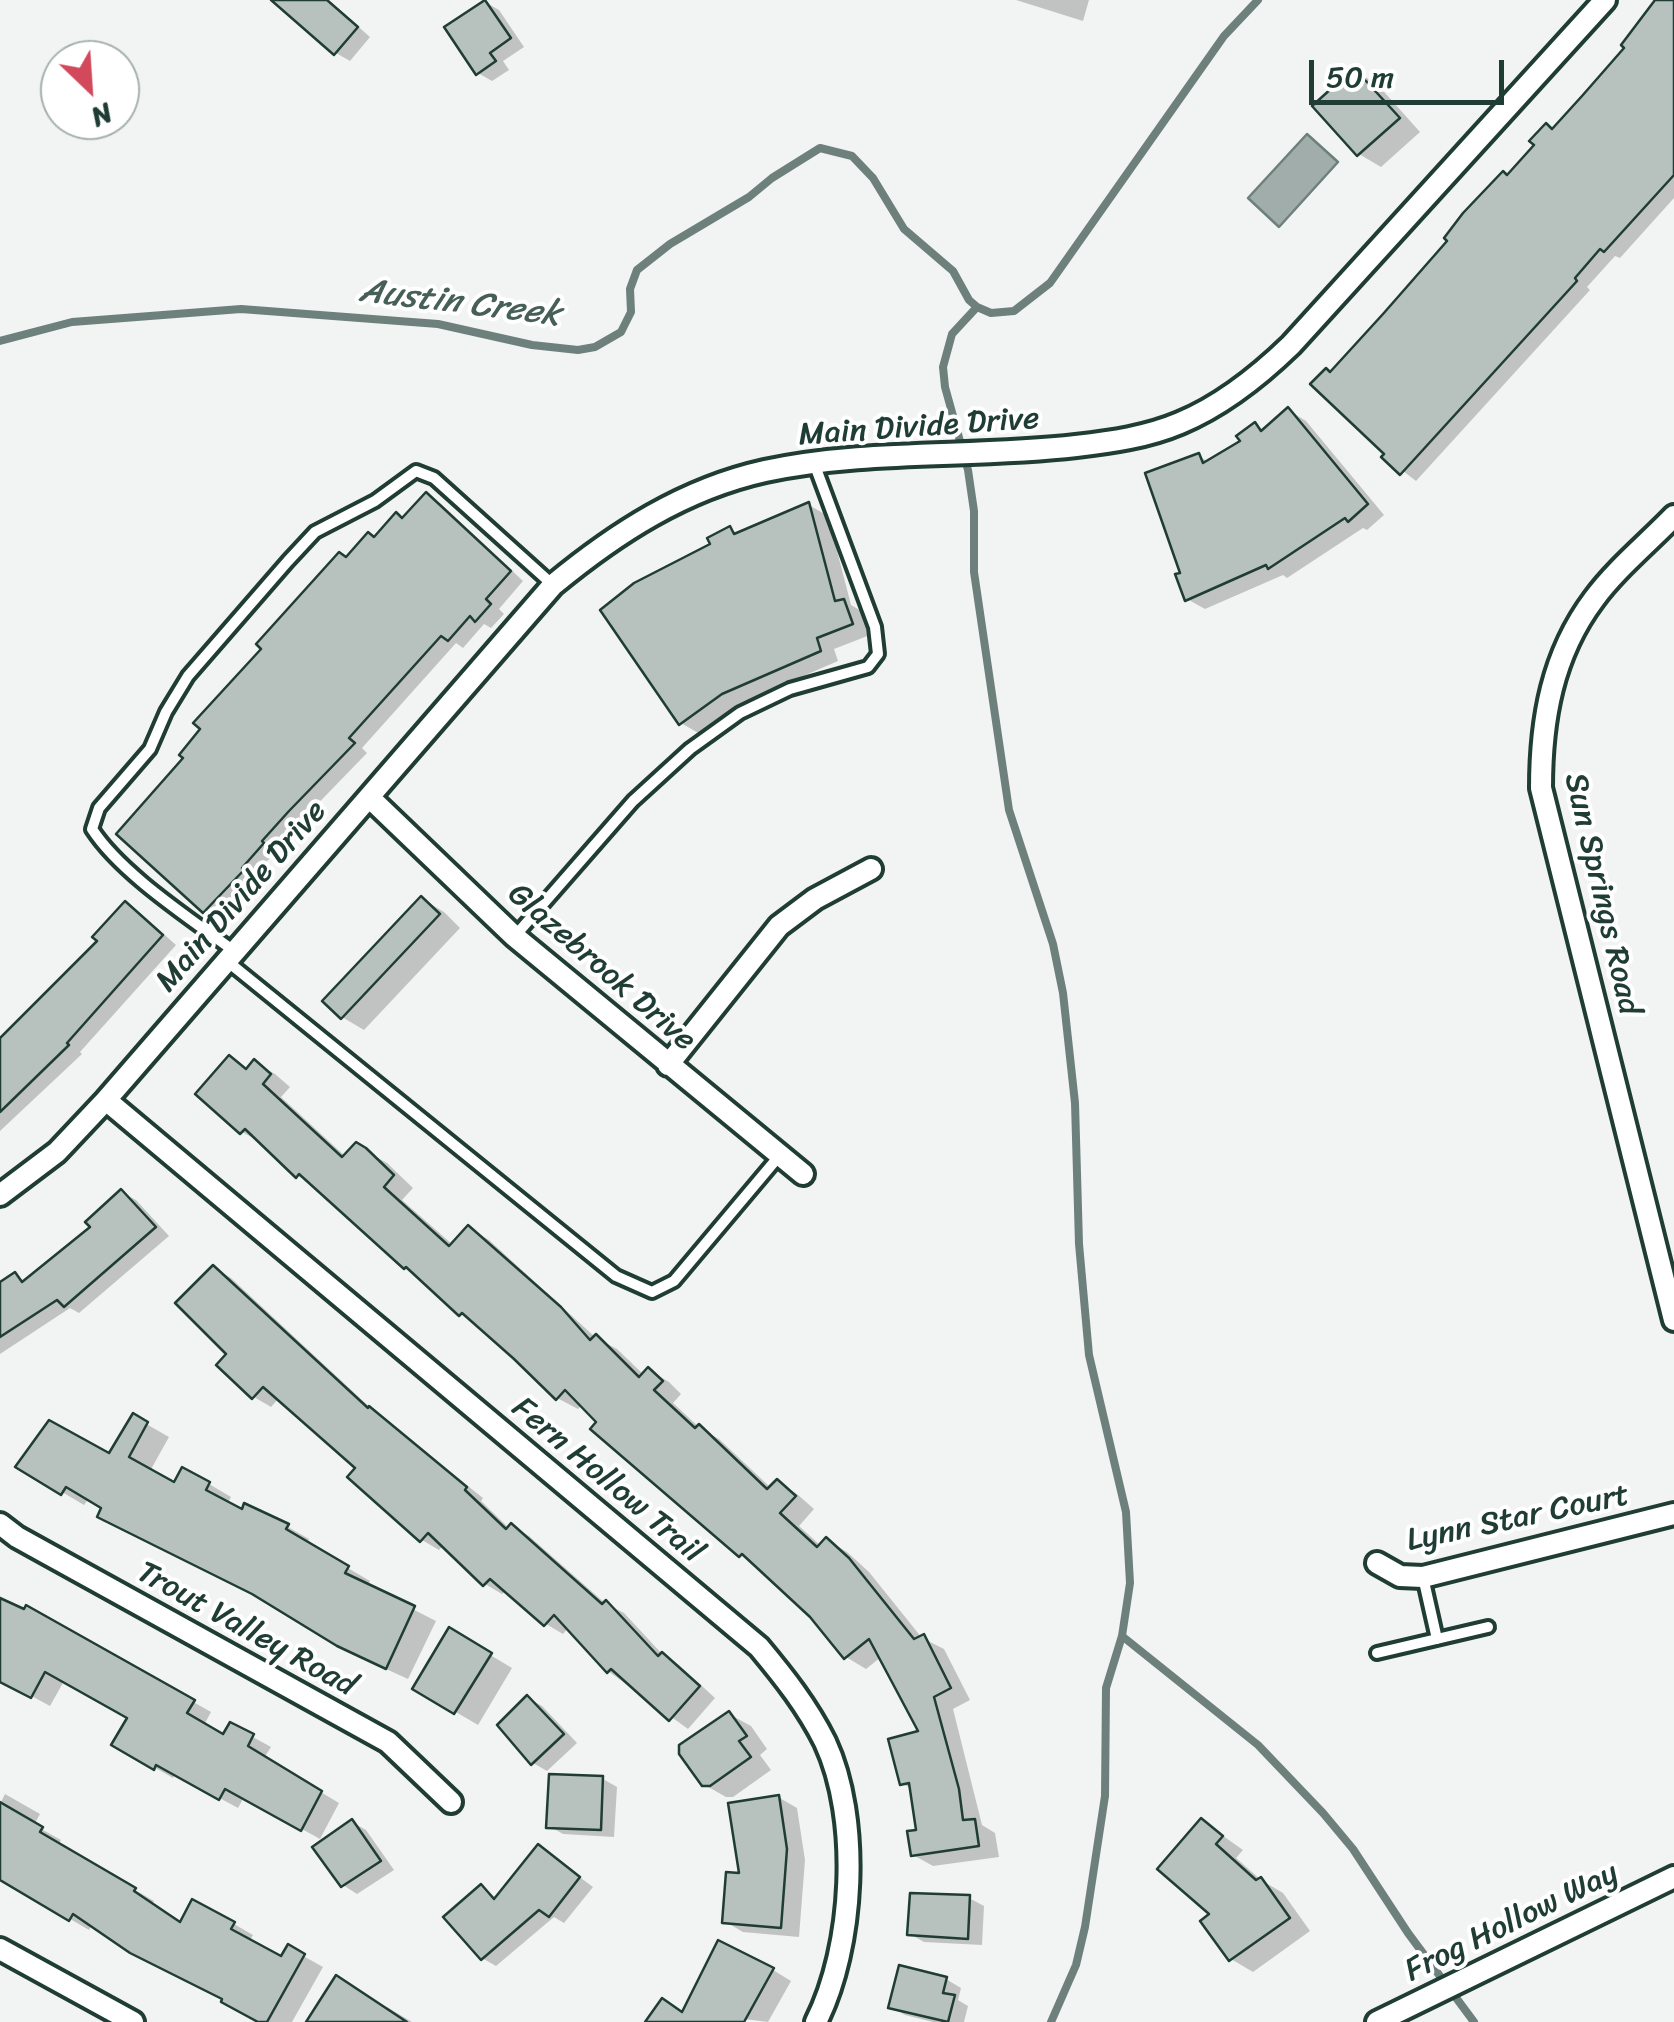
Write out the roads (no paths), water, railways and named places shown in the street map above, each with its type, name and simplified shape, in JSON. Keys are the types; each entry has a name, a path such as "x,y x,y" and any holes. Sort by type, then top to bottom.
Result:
{"street":[{"name":"Main Divide Drive","path":"0,1195 57,1152 106,1100 554,586 602,545 696,492 763,472 814,462 1028,452 1118,441 1180,423 1229,395 1292,345 1605,0"},
{"name":"Sun Springs Road","path":"1674,516 1595,598 1559,661 1541,741 1540,788 1674,1320"},
{"name":"Glazebrook Drive","path":"369,797 514,936 803,1174"},
{"path":"668,1066 779,926 815,899 872,870"},
{"name":"Fern Hollow Trail","path":"106,1100 758,1646 797,1692 826,1746 846,1815 850,1882 841,1942 816,2022"},
{"name":"Lynn Star Court","path":"1378,1562 1400,1576 1423,1577 1674,1514"},
{"name":"Trout Valley Road","path":"0,1524 50,1556 388,1742 451,1802"},
{"name":"Frog Hollow Way","path":"1376,2022 1674,1878"},
{"path":"0,1949 133,2022"}],"lane":[{"path":"514,936 633,801 690,748 740,713 790,689 868,667 878,654 874,627 814,462"},
{"path":"554,586 434,478 416,470 376,501 316,532 288,561 188,676 150,749 98,808 92,830 104,848 231,956 616,1276 636,1288 652,1292 674,1281 780,1155"},
{"path":"1423,1577 1437,1638"},
{"path":"1377,1653 1488,1626"}],"waterway":[{"name":"Austin Creek","path":"0,341 72,322 241,309 438,324 532,345 578,350 595,347 621,332 631,312 630,289 637,270 670,244 820,148 852,156 873,178 904,229 953,271 977,307 991,313 1014,311 1050,283 1224,36 1258,0"},
{"path":"977,307 952,334 943,367 945,387 968,470 974,511 974,572 1009,810 1053,944 1063,993 1075,1103 1079,1244 1089,1355 1126,1512 1130,1583 1122,1636 1106,1688 1105,1796 1085,1927 1076,1965 1051,2022"},
{"path":"1122,1636 1258,1745 1323,1813 1353,1849 1408,1933 1474,2022"}]}
